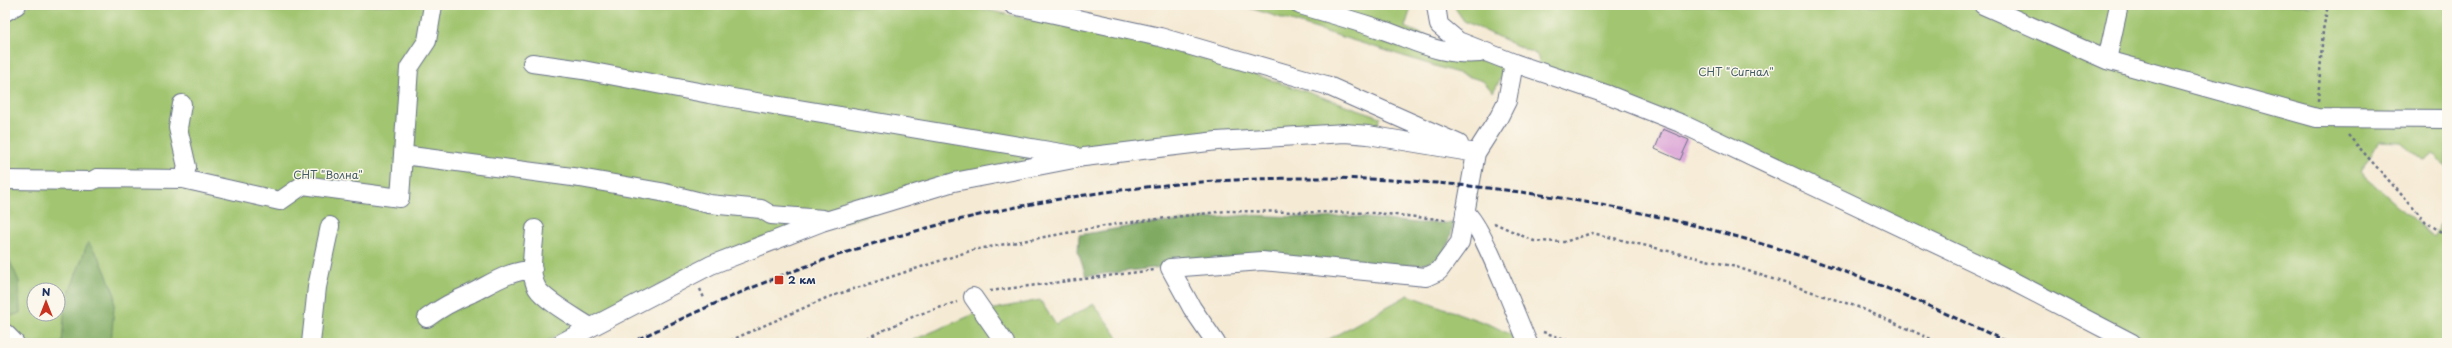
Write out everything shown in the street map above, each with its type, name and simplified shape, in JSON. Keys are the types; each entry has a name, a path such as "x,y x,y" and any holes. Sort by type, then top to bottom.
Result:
{"street":[{"path":"5,12 17,5"},
{"path":"5,180 92,182 97,178 183,179 280,201 303,185 400,198 409,68 428,41 433,5"},
{"path":"1013,5 1160,37 1326,85 1437,133 1476,153"},
{"path":"1300,5 1362,23 1425,48 1463,54 1488,52"},
{"path":"1436,5 1439,25 1458,41 1609,95 1680,123 1993,271 2132,343"},
{"path":"1983,5 2107,60 2325,118 2447,119"},
{"path":"2107,60 2119,5"},
{"path":"1216,343 1192,308 1170,268 1262,261 1426,276 1439,271 1460,242 1476,153 1499,117 1507,101 1514,62"},
{"path":"532,63 582,70 709,94 1084,157"},
{"path":"182,104 178,128 187,167 183,179"},
{"path":"561,343 711,265 832,219 954,182 1084,157 1217,141 1345,133 1368,135 1476,153"},
{"path":"403,155 580,178 661,192 709,204 761,209 771,216 832,219"},
{"path":"1465,212 1472,217 1483,238 1528,343"},
{"path":"312,343 317,288 330,226"},
{"path":"535,229 533,270 537,288 560,307 590,327"},
{"path":"427,318 449,302 470,294 501,277 524,270 533,270"},
{"path":"973,297 1005,343"},
{"path":"5,333 16,343"}],"path":[{"path":"2328,5 2324,30 2325,118 2426,222 2447,236"},
{"path":"856,343 917,315 990,291 1170,268"},
{"path":"1520,325 1577,343"}],"green space":[{"name":"СНТ \"Волна\"","path":"29,5 962,5 1139,41 1227,65 1381,117 1375,131 1033,161 669,280 544,343 5,343 5,20"},
{"path":"1240,5 1412,5 1405,27 1506,69 1493,92 1483,81"},
{"name":"СНТ \"Сигнал\"","path":"1453,5 2447,5 2447,167 2433,154 2424,161 2401,142 2379,141 2360,172 2433,237 2447,213 2447,343 2144,343 2110,324 1540,65 1537,55 1464,21"},
{"path":"1248,215 1323,218 1346,216 1417,223 1454,223 1445,253 1436,260 1418,265 1205,262 1086,276 1078,252 1079,235 1138,225"},
{"path":"88,242 100,259 115,295 111,343 62,343 64,322 66,322 66,301"},
{"path":"5,251 19,281 20,313 5,318"},
{"path":"1408,295 1491,325 1528,343 1322,343"},
{"path":"1040,300 1056,325 1094,304 1122,343 906,343 979,312"}],"building":[{"path":"1663,129 1689,140 1680,160 1655,149"}],"railway":[{"path":"630,343 725,299 773,279 821,261 936,226 1054,200 1174,184 1294,178 1414,181 1534,194 1653,216 1769,246 1831,266 1891,290 2009,343"}],"place":[{"name":"2 км","path":"779,280"}]}
